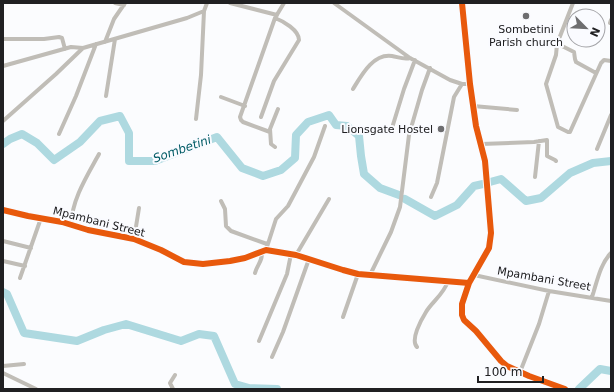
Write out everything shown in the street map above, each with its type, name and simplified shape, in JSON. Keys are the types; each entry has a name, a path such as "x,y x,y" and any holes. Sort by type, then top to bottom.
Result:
{"street":[{"path":"115,3 125,4"},
{"path":"196,118 201,75 204,11 206,3"},
{"path":"230,3 248,5 276,16 299,36 299,40 274,80 261,117"},
{"path":"270,132 241,120 240,117 276,16 284,3"},
{"path":"334,3 410,58 450,80 462,84 470,84"},
{"path":"462,3 473,106 476,126 485,161 491,239 489,248 469,283 462,304 462,315 501,361 520,372 566,389"},
{"path":"573,3 557,44 556,55 546,84 558,126 570,132 601,63 604,60 611,61"},
{"path":"105,42 111,23 125,4"},
{"path":"3,66 65,49 76,47 83,48 105,42 187,18 204,11"},
{"path":"3,39 44,39 61,37 65,49"},
{"path":"106,96 115,39"},
{"path":"59,134 76,96 96,44"},
{"path":"557,44 574,52 576,62 596,73"},
{"path":"3,121 83,48"},
{"path":"353,89 362,75 373,62 380,57 389,55 403,59 410,58"},
{"path":"392,128 415,60"},
{"path":"370,275 394,226 400,207 409,136 430,68"},
{"path":"431,197 437,184 454,97 462,84"},
{"path":"221,97 245,106"},
{"path":"473,106 517,110"},
{"path":"275,147 272,145 270,132 278,108"},
{"path":"597,149 611,115"},
{"path":"325,126 317,150 288,206 276,219 266,250 294,254 358,274 469,283"},
{"path":"481,144 547,140 547,156 556,161"},
{"path":"535,177 539,141"},
{"path":"71,225 72,210 77,197 99,154"},
{"path":"259,341 294,254 329,199"},
{"path":"221,201 225,208 226,226 231,231 268,244"},
{"path":"134,239 139,208"},
{"name":"Mpambani Street","path":"3,210 134,239 161,250 184,262 194,264 210,264 230,261 245,258 266,250"},
{"path":"20,278 41,218"},
{"path":"3,241 31,248"},
{"path":"255,273 261,260 261,252"},
{"path":"592,297 606,258 611,253"},
{"path":"272,357 283,332 309,259"},
{"path":"3,261 25,266"},
{"path":"343,317 358,274"},
{"name":"Mpambani Street","path":"474,275 549,291 611,300"},
{"path":"417,347 414,341 415,333 424,314 434,304 447,285 448,281"},
{"path":"520,372 534,337 549,291"},
{"path":"3,366 24,364"},
{"path":"3,373 36,389"},
{"path":"173,389 170,383 175,375"}],"waterway":[{"name":"Sombetini","path":"3,144 22,134 37,143 54,160 80,142 100,121 120,116 129,133 129,161 155,161 217,137 242,168 263,176 281,170 295,158 296,135 308,122 329,115 336,125 347,126 359,136 364,174 380,188 399,195"},
{"name":"Sombetini","path":"490,182 501,179 526,201 541,198 570,173 593,163 611,161"},
{"name":"Sombetini","path":"405,199 435,216 457,205 474,186 483,184"},
{"path":"3,292 7,294 24,333 77,341 104,330 126,324 181,341 199,334 214,336 235,384 249,388 277,389"},
{"path":"579,389 600,369 611,371"}],"cycle path":[{"path":"462,3 470,84 476,126 485,161 491,233 489,248 469,283 462,304 462,315 464,320 476,331 507,366 565,389"},
{"path":"3,210 134,239 161,250 184,262 203,264 230,261 245,258 266,250 296,255 358,274 469,283"}],"place":[{"name":"Sombetini Parish church","path":"526,16"},
{"name":"Lionsgate Hostel","path":"441,129"}]}
